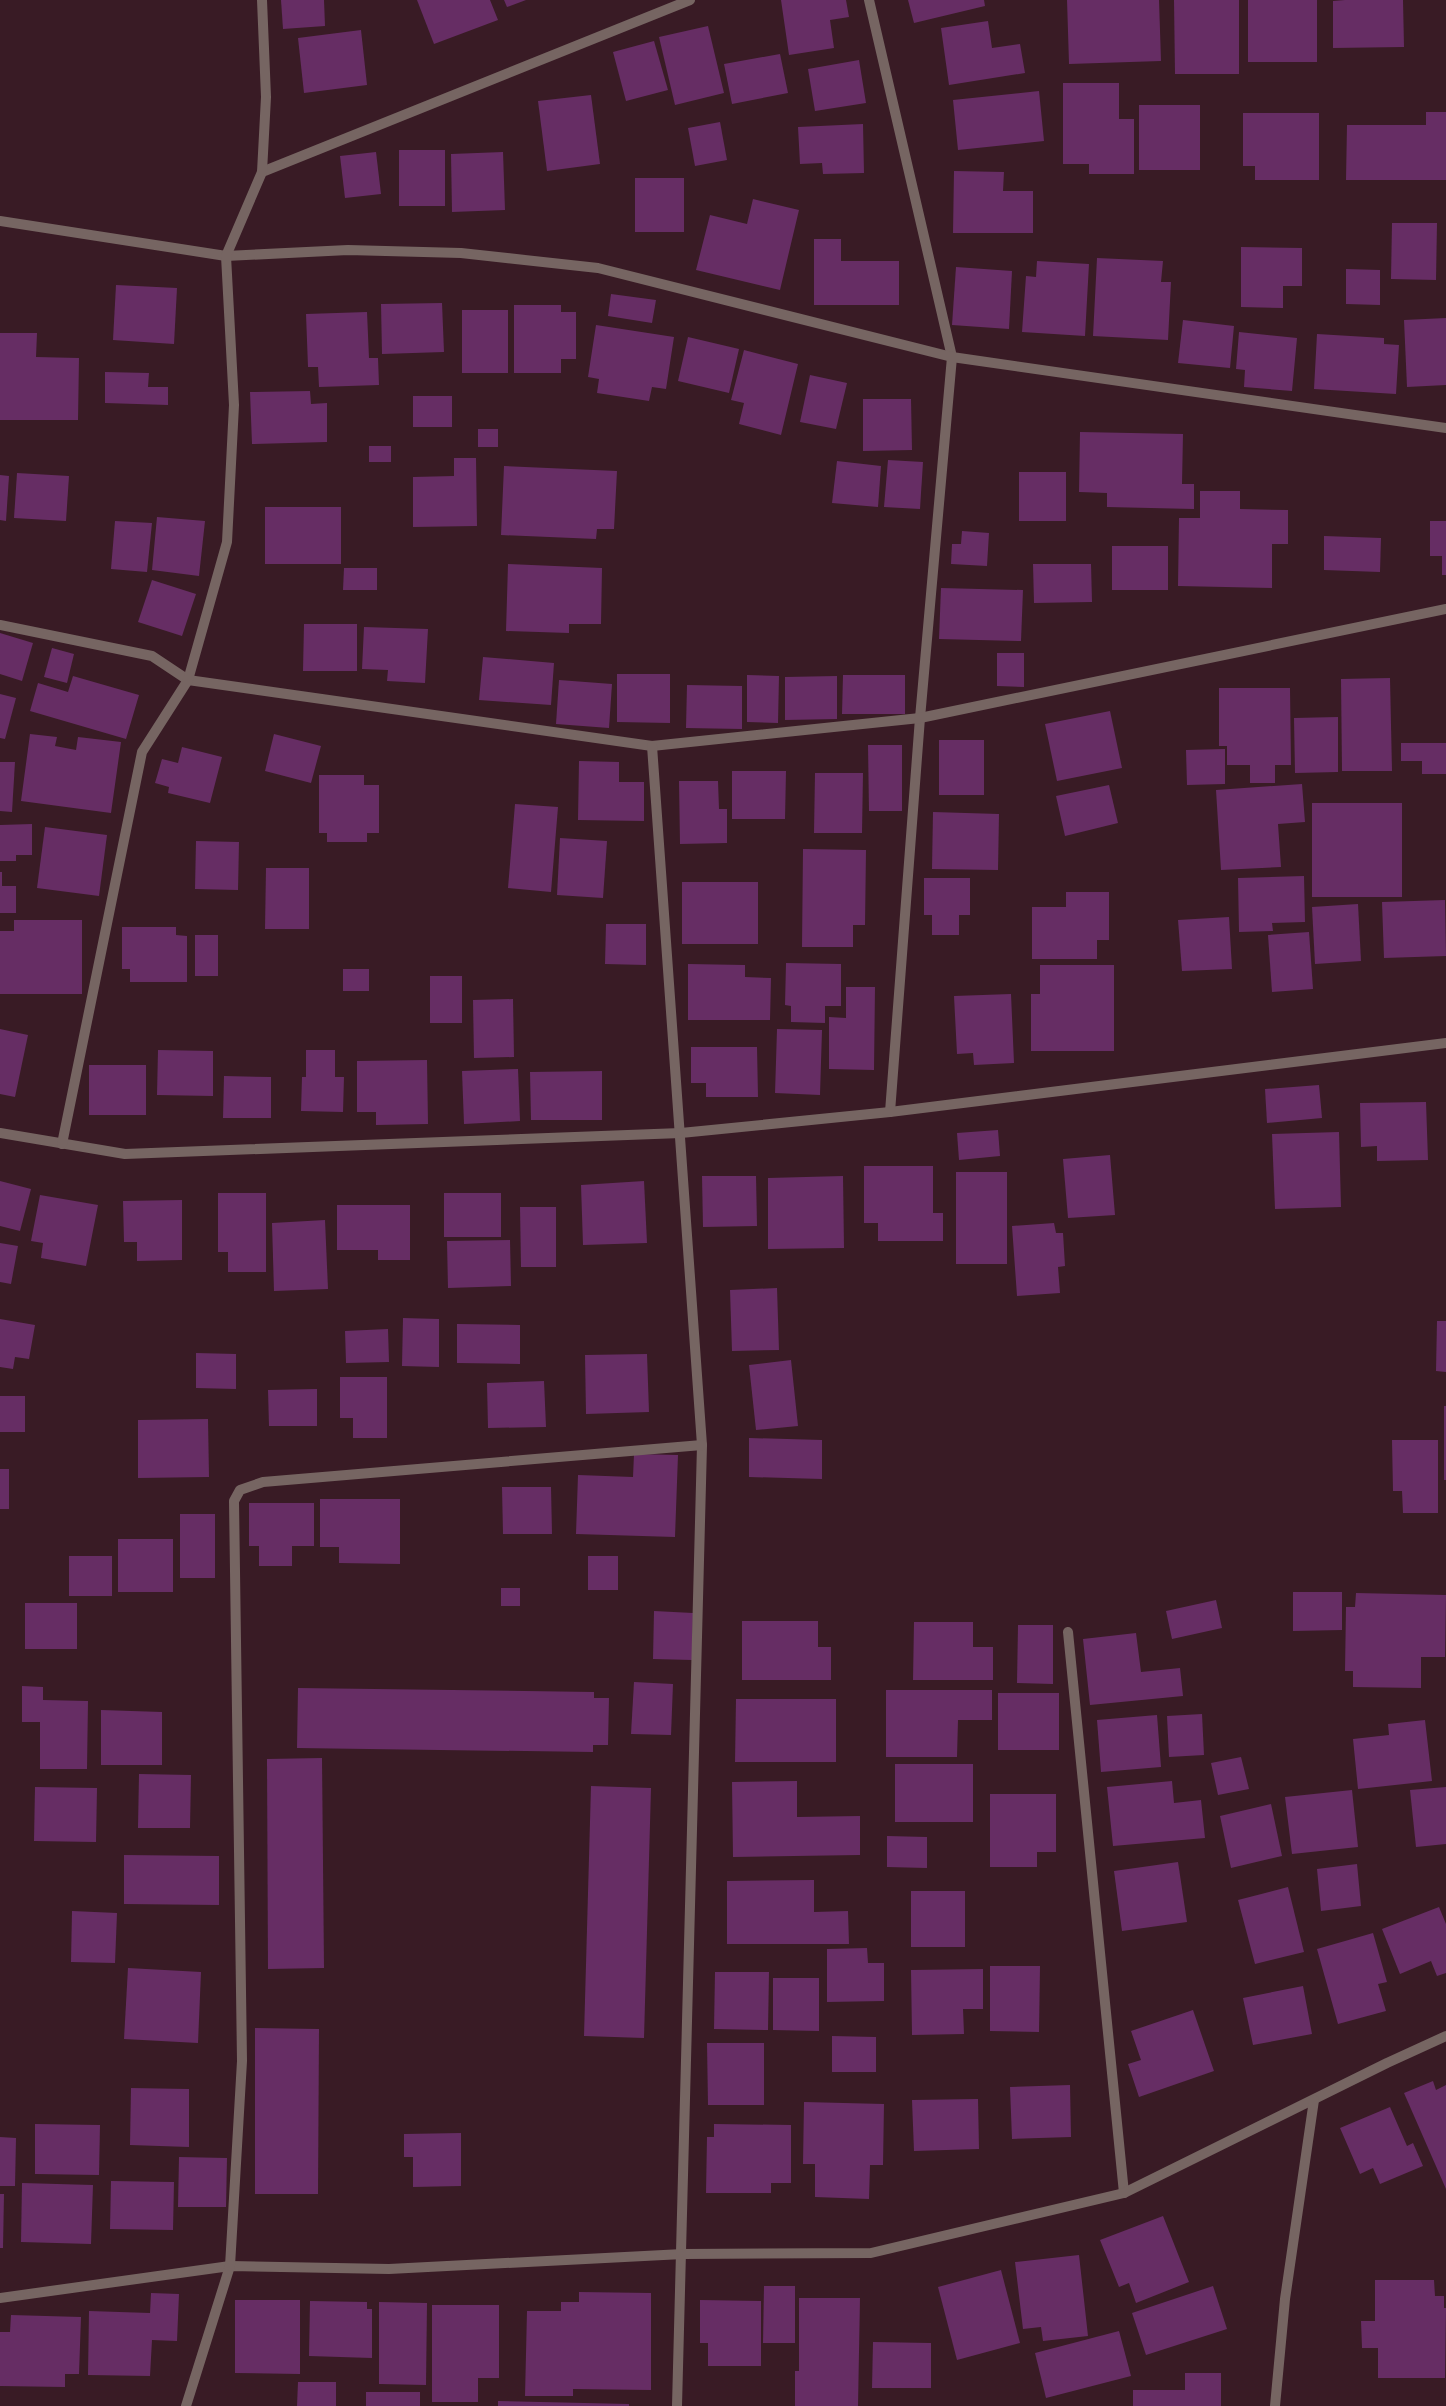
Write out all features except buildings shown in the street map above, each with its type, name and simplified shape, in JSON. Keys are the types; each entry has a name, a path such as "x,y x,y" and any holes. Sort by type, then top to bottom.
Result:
{"street":[{"path":"62,1144 142,752 188,680 226,542 234,405 226,256 262,172 266,97 262,0"},
{"path":"262,172 690,0"},
{"path":"869,0 952,357 920,718 890,1112"},
{"path":"0,221 226,256 348,250 461,253 598,268 952,357 1446,428"},
{"path":"0,625 152,656 188,680 652,746 920,718 1446,609"},
{"path":"652,746 702,1445 683,2254 677,2406"},
{"path":"0,1133 125,1154 681,1133 890,1112 1446,1043"},
{"path":"186,2406 230,2266 242,2061 234,1501 240,1490 263,1482 702,1445"},
{"path":"1068,1632 1124,2193"},
{"path":"0,2298 230,2266 390,2269 683,2254 871,2253 1124,2193 1387,2063 1446,2036"},
{"path":"1275,2406 1285,2299 1314,2100"}]}
